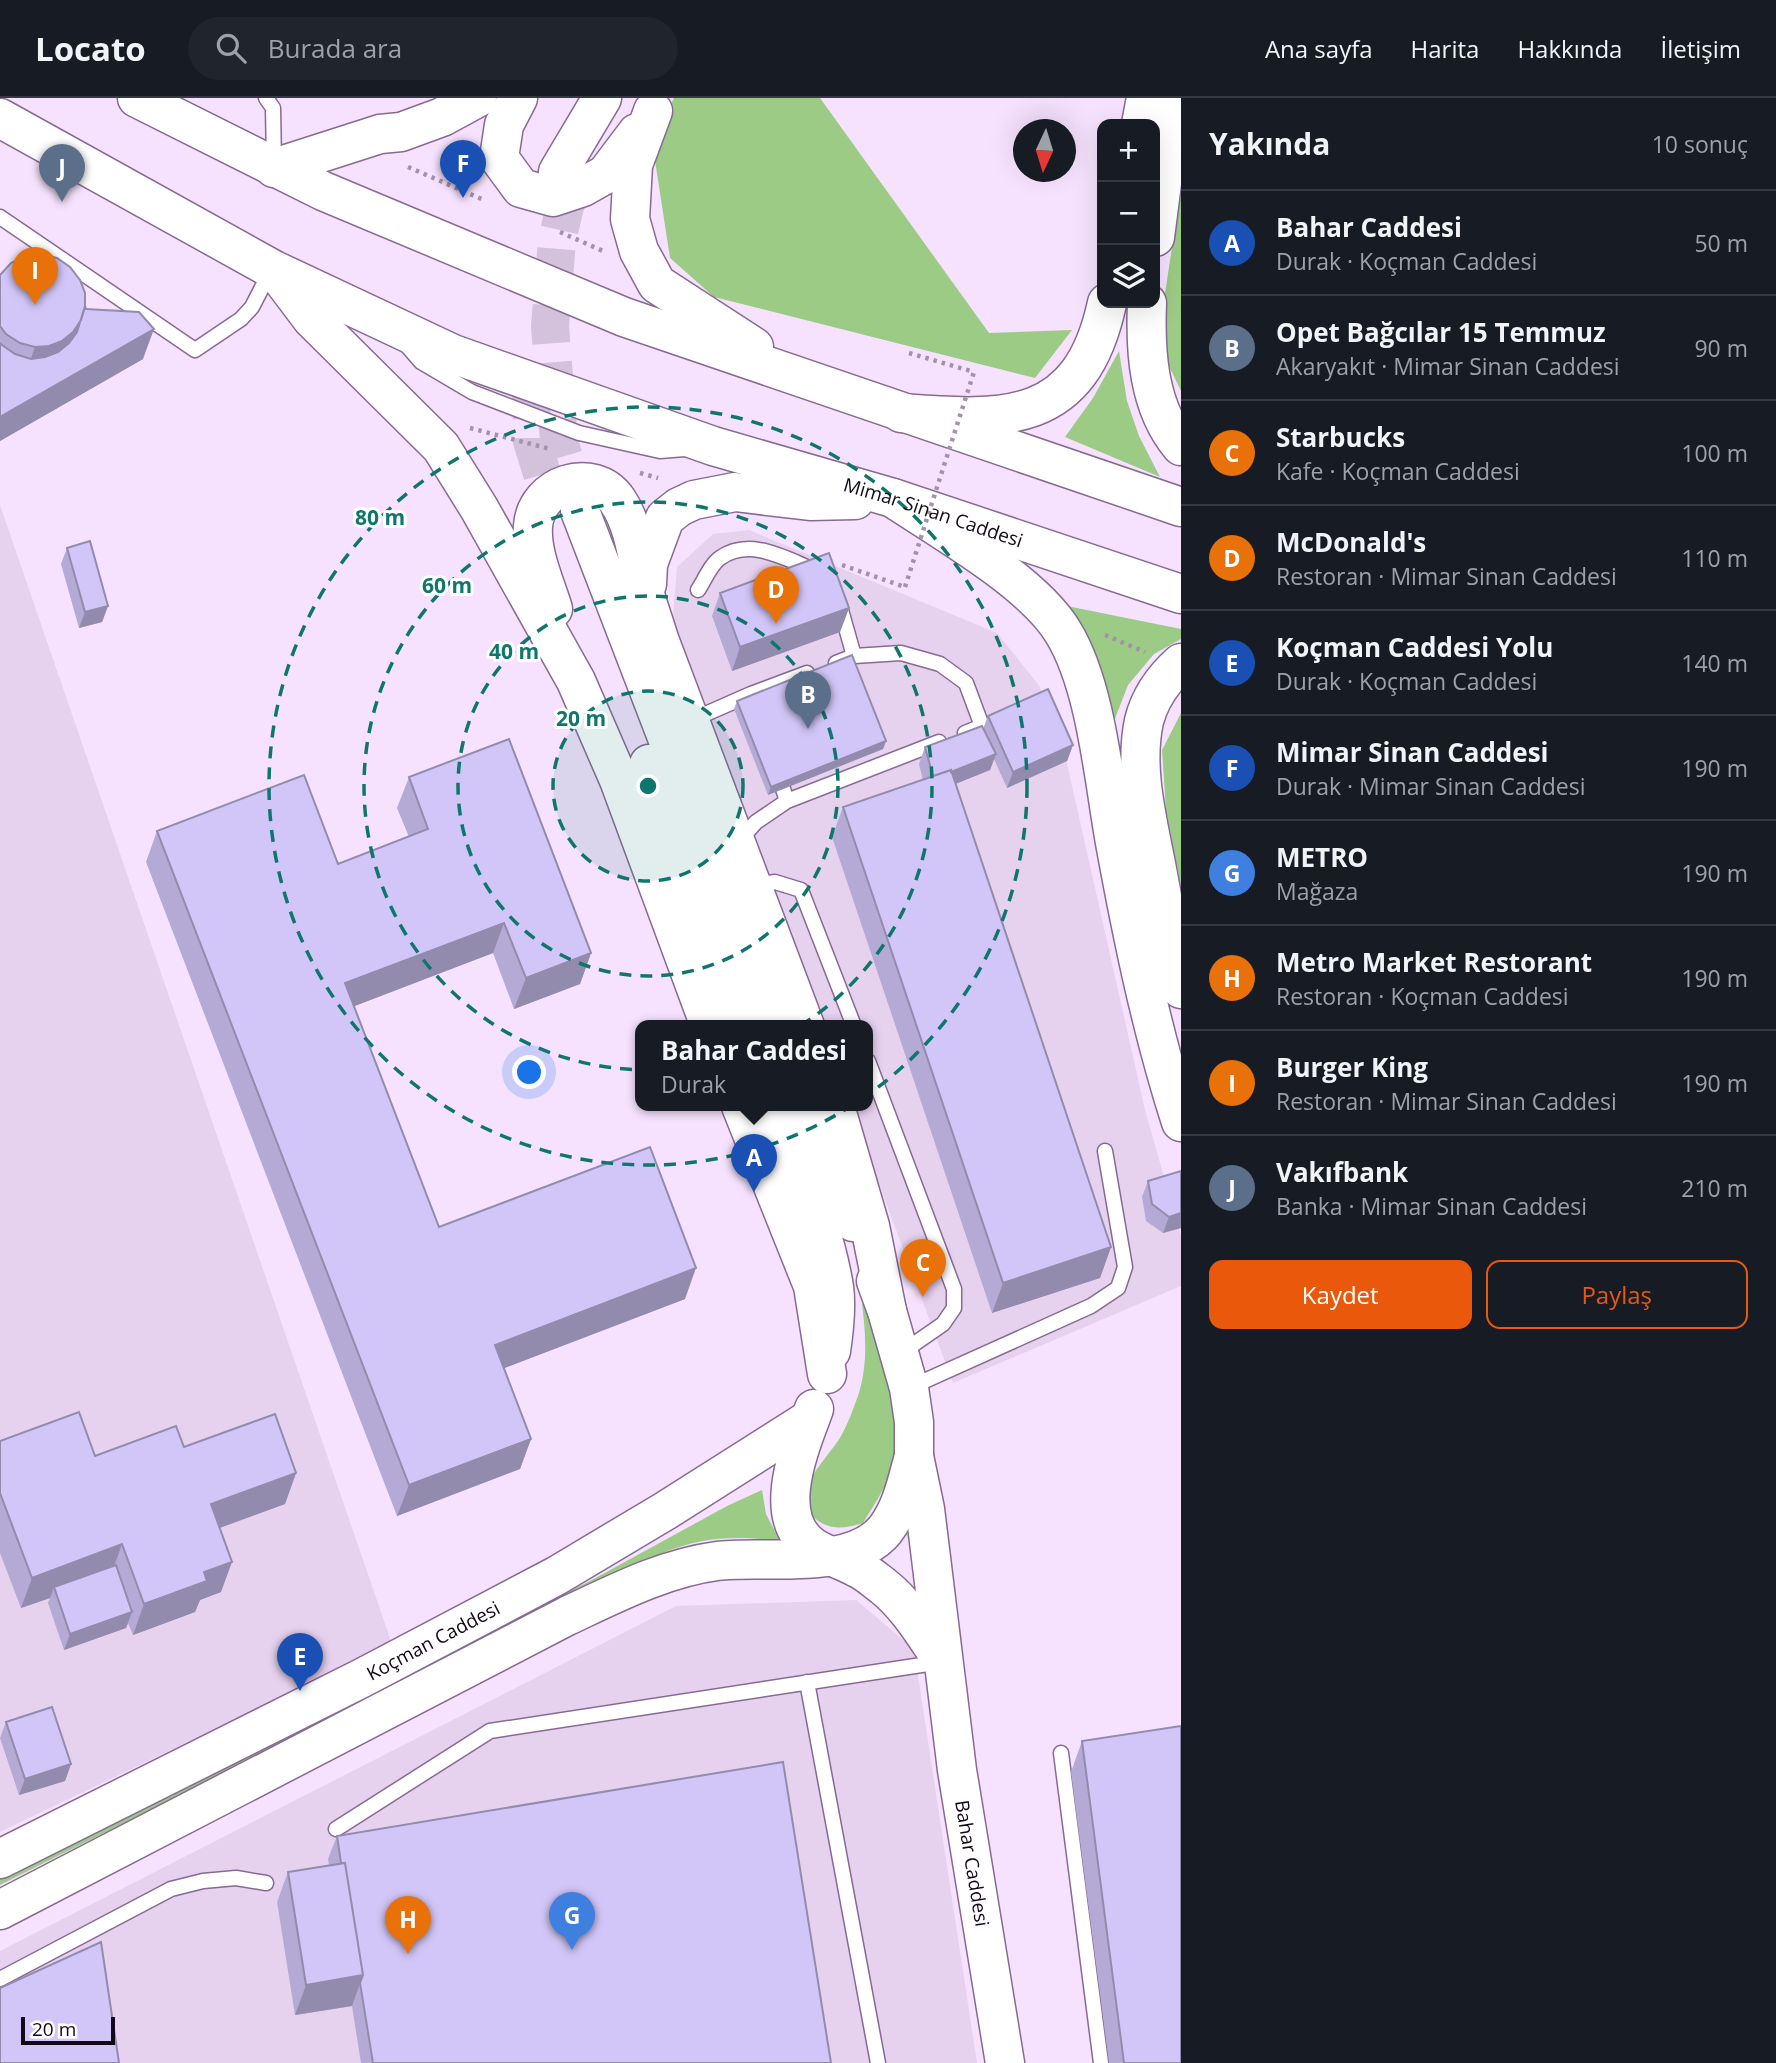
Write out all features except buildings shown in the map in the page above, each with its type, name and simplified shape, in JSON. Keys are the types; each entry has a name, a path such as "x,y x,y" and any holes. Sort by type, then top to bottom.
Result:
{"main road":[{"path":"137,98 323,191 624,317 1181,507"},
{"path":"274,168 380,134 401,132 442,117 477,98"},
{"path":"518,98 504,125 499,158 521,188 553,197 583,187 606,174 645,102"},
{"path":"558,172 603,98"},
{"path":"1142,119 1146,98"},
{"path":"1160,198 1166,152 1178,98"},
{"path":"645,102 633,166 630,219 639,251 657,284 802,379"},
{"path":"597,137 645,102"},
{"name":"Mimar Sinan Caddesi","path":"0,118 273,269 453,354 713,446 892,498 1181,594"},
{"path":"273,269 312,319 441,447 479,508 576,681 619,780 708,1020"},
{"path":"901,413 960,417 1009,415 1049,399 1063,391 1081,371 1096,345 1106,308"},
{"path":"1147,308 1149,373 1163,418 1181,446"},
{"path":"576,681 535,548 533,523 545,499 557,487 576,482 592,483 609,490 627,517 647,600 689,721 803,1020"},
{"path":"647,600 648,564 665,518 678,507 694,500 735,492 810,501 892,498 1007,576 1039,603 1063,631 1077,660 1092,708 1138,965 1163,1066 1181,1122"},
{"path":"746,1020 570,518 776,1020"},
{"path":"1167,660 1145,718 1141,742 1142,779 1181,989"},
{"path":"743,1111 813,1286 827,1374"},
{"path":"779,1111 824,1246 834,1289 834,1333 827,1374 799,1451 789,1497 791,1514 810,1546 858,1568 885,1587 916,1621 943,1662"},
{"path":"811,1111 887,1311"},
{"path":"831,1557 866,1546 884,1530 901,1501 914,1456 914,1422 904,1371 887,1311 870,1226 836,1111"},
{"name":"Koçman Caddesi","path":"0,1859 362,1678 556,1576 666,1511 810,1419"},
{"name":"Bahar Caddesi","path":"914,1456 925,1508 957,1770 1005,2063"},
{"name":"Koçman Caddesi","path":"0,1910 567,1616 621,1591 672,1572 716,1562 831,1557"}],"lane":[{"path":"266,98 273,108 274,168"},
{"path":"0,217 195,350 241,319 273,269"},
{"path":"698,590 719,559 741,549 754,547 830,580 854,656"},
{"path":"689,721 854,656 901,653 940,664 966,682 982,726 785,795 737,843"},
{"path":"752,885 775,882 788,884 801,891 852,1020"},
{"path":"873,1075 954,1289 954,1308 904,1371"},
{"path":"904,1371 1091,1306 1118,1288 1125,1267 1105,1151"},
{"path":"336,1829 490,1731 943,1662"},
{"path":"807,1682 878,2063"},
{"path":"1061,1753 1101,2063"},
{"path":"0,1979 171,1889 202,1881 236,1878 266,1883"}],"path":[{"path":"842,565 905,587 974,372 909,353"},
{"path":"1104,635 1167,660"}],"shaded area":[{"path":"0,505 392,1644 0,1832"},
{"path":"749,530 997,633 1038,684 1059,728 1145,1110 1181,1236 1181,1286 953,1383 852,1111 873,1111 873,1020 818,1020 672,629 677,567 713,534"},
{"path":"856,1600 914,1649 977,2063 0,2063 0,1951 676,1606"}],"green space":[{"path":"674,98 820,98 989,333 1072,330 1035,378 714,297 670,258 652,141"},
{"path":"1181,188 1181,391 1169,366 1161,320"},
{"path":"1119,351 1127,401 1139,436 1160,477 1065,437 1093,398"},
{"path":"1067,606 1181,629 1181,639 1154,654 1128,685 1111,729"},
{"path":"1181,713 1181,886 1166,810 1162,750"},
{"path":"865,1303 890,1383 897,1425 896,1446 887,1481 863,1523 834,1527 817,1520 808,1510 805,1499 812,1477 841,1436 858,1396 865,1361 862,1304"},
{"path":"762,1490 766,1514 780,1541 749,1538 707,1540 663,1553 0,1885 0,1876 590,1581 727,1506"}],"tunnel":[{"path":"580,511 559,441 550,326 557,241 565,206 584,165"},
{"path":"531,381 532,441 548,493"}],"place":[{"name":"Mimar Sinan Caddesi","path":"463,198"},
{"name":"Vakıfbank","path":"62,202"},
{"name":"Burger King","path":"35,305"},
{"name":"McDonald's","path":"776,624"},
{"name":"Opet Bağcılar 15 Temmuz","path":"808,729"},
{"name":"Bahar Caddesi","path":"754,1192"},
{"name":"Starbucks","path":"923,1297"},
{"name":"Koçman Caddesi Yolu","path":"300,1691"},
{"name":"METRO","path":"572,1950"},
{"name":"Metro Market Restorant","path":"408,1954"}]}
